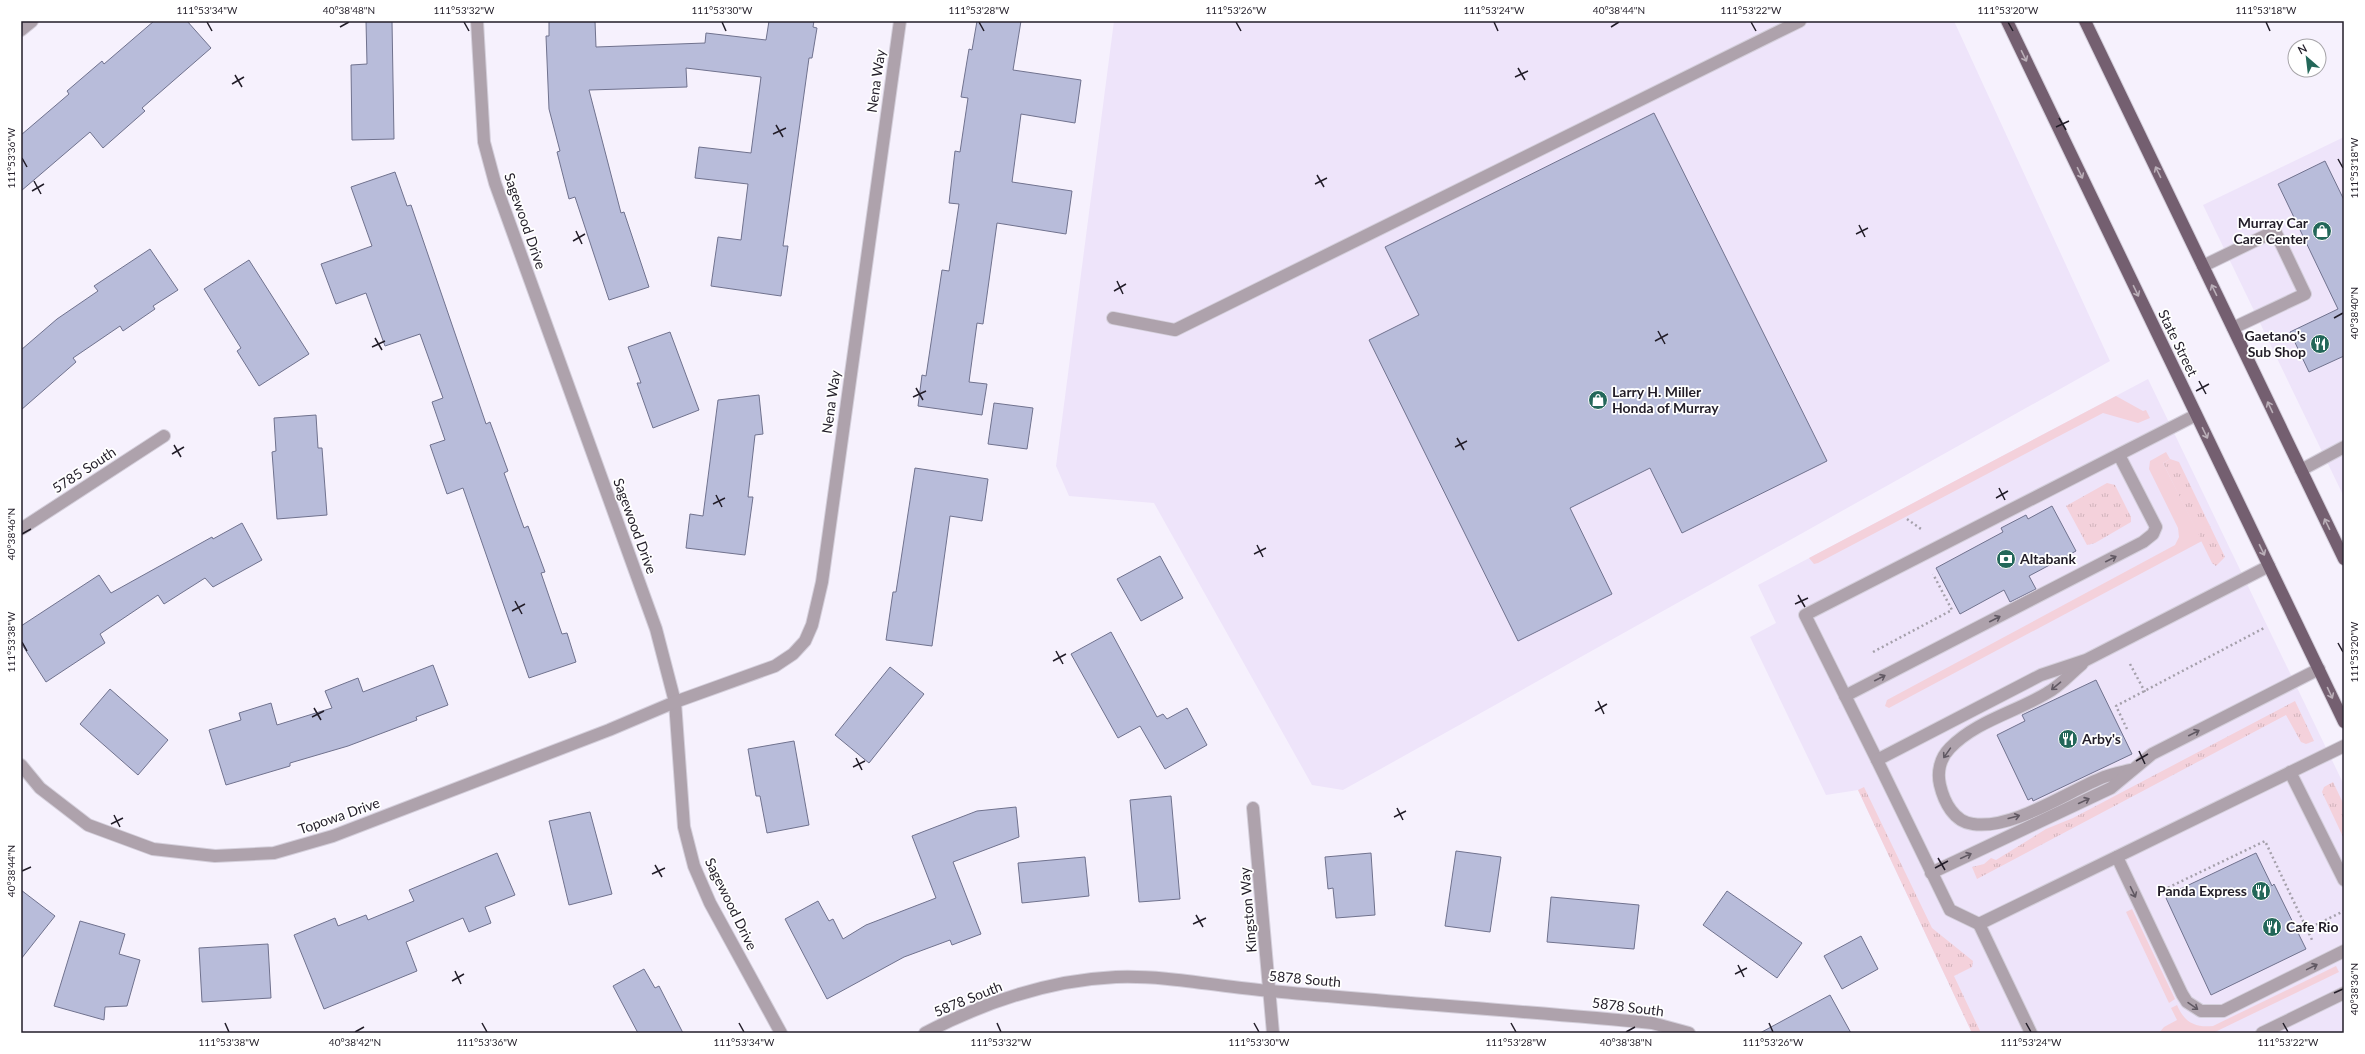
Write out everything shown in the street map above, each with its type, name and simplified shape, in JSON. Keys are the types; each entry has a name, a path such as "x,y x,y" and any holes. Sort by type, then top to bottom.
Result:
{"main road":[{"name":"State Street","path":"2007,21 2344,722"},
{"path":"2085,21 2344,559"}],"street":[{"path":"21,30 32,21"},
{"name":"Sagewood Drive","path":"478,21 484,142 495,183 656,629 675,702 684,827 694,866 710,903 781,1033"},
{"name":"Nena Way","path":"675,702 775,666 793,654 801,645 812,625 822,582 900,21"},
{"path":"1113,318 1175,330 1800,21"},
{"path":"2203,266 2275,231 2305,294 2233,328"},
{"path":"2031,1033 1980,924 1950,910 1805,615 2196,415"},
{"name":"5785 South","path":"21,529 164,436"},
{"path":"2301,470 2344,448"},
{"path":"1845,696 2136,546 2153,534 2156,527 2119,455"},
{"path":"1877,760 2041,675 2086,660 2269,566"},
{"path":"2086,660 2048,693 1984,724 1949,749 1939,769 1939,779 1947,805 1953,813 1962,819 1972,824 1983,824 2035,811 2104,777 2134,769"},
{"path":"1931,873 2112,788 2152,754 2319,668"},
{"name":"Topowa Drive","path":"21,765 40,788 88,825 153,849 215,856 274,853 340,833 610,730 675,702"},
{"path":"1980,924 2344,746"},
{"path":"2290,772 2344,880"},
{"name":"Kingston Way","path":"1253,808 1273,1033"},
{"path":"2117,856 2182,994 2188,1002 2200,1011 2223,1011 2344,951"},
{"name":"5878 South","path":"925,1033 999,1000 1056,985 1108,978 1170,980 1270,991 1652,1023 1690,1033"},
{"path":"2262,1033 2344,993"}],"path":[{"path":"1873,652 1952,610 1930,569"},
{"path":"2127,728 2116,706 2264,628"},
{"path":"2120,643 2145,692"},
{"path":"2159,892 2265,841 2317,949"},
{"path":"2307,929 2344,911"}],"shaded area":[{"path":"1114,21 1954,21 2110,361 1343,790 1312,785 1154,503 1069,496 1056,466"},
{"path":"2344,137 2344,497 2203,205"},
{"path":"2148,379 2344,785 2344,1033 1972,1033 1858,790 1826,795 1750,637 1776,623 1758,585"}],"green space":[{"path":"2116,396 2143,411 2146,410 2150,418 2138,423 2103,413 1818,563 1814,564 1809,558"},
{"path":"2166,452 2170,459 2163,463 2202,541 1889,708 1885,706 1887,700 2175,545 2179,537 2178,528 2149,469 2150,461"},
{"path":"2170,459 2179,462 2225,557 2216,566 2212,563 2163,463"},
{"path":"2107,483 2115,485 2131,517 2131,522 2095,543 2087,545 2066,506"},
{"path":"2295,701 2314,741 2306,744 2301,742 2286,715 1977,879 1972,867 1984,864 1991,858 1996,860 2046,829 2073,818"},
{"path":"2333,782 2344,805 2344,839 2322,792 2324,787"},
{"path":"1864,787 1932,928 1973,961 1972,967 1954,976 1981,1033 1972,1033 1858,790"},
{"path":"2132,909 2175,999 2169,1003 2126,912"},
{"path":"2336,966 2339,972 2213,1033 2159,1033 2164,1027 2177,1020 2171,1008 2177,1005 2183,1016 2191,1023 2201,1026 2213,1026"}],"building":[{"path":"154,21 187,21 211,48 142,108 145,111 103,148 90,132 21,191 21,135 69,94 67,91 102,61 104,64"},
{"path":"366,21 392,21 394,139 352,140 351,65 367,64"},
{"path":"549,21 595,21 596,47 705,43 706,33 766,40 769,21 814,21 813,27 817,28 812,58 809,58 783,246 788,246 781,296 711,286 718,237 741,240 748,184 695,178 699,147 751,153 761,77 686,68 687,87 589,90 621,213 624,212 649,287 609,300 575,197 569,199 557,152 560,151 549,109 546,36 549,36"},
{"path":"977,21 1021,21 1013,70 1081,80 1075,123 1021,114 1012,182 1072,191 1066,234 997,223 983,324 977,323 969,382 987,384 982,415 918,406 922,375 926,376 942,270 949,271 959,204 949,203 955,151 960,152 968,98 961,97 969,49 972,50"},
{"name":"Larry H. Miller Honda of Murray","path":"1654,113 1827,461 1682,533 1650,468 1570,508 1612,594 1518,641 1369,340 1419,315 1385,247"},
{"name":"Murray Car Care Center","path":"2325,161 2344,200 2344,356 2309,372 2290,332 2338,309 2278,184"},
{"path":"395,172 407,206 411,205 486,424 490,422 508,471 504,473 524,528 528,526 545,572 541,573 562,634 567,633 576,662 529,678 463,488 447,494 430,445 445,440 432,402 443,398 420,334 385,346 366,293 336,304 321,264 372,246 351,187"},
{"path":"150,249 178,290 153,306 155,309 123,331 120,326 73,358 76,362 21,410 21,350 57,319 98,291 94,286"},
{"path":"249,260 309,354 259,386 237,351 241,348 204,289"},
{"path":"670,332 699,410 653,428 637,383 641,383 628,347"},
{"path":"759,395 763,434 755,435 748,497 753,497 745,555 686,548 690,514 703,516 718,400"},
{"path":"994,403 1033,408 1027,449 988,444"},
{"path":"316,415 318,448 322,448 327,515 277,519 272,452 276,451 274,418"},
{"path":"915,468 988,479 982,521 950,516 932,646 886,640 893,592 896,592"},
{"name":"Altabank","path":"2052,506 2076,551 2029,576 2036,589 2010,602 2004,590 1960,614 1936,568 2003,532 2001,528 2026,515 2028,519"},
{"path":"242,523 262,560 213,587 205,578 164,604 158,595 100,634 105,643 46,682 21,643 21,626 99,575 111,593 212,537 213,539"},
{"path":"1160,556 1183,598 1141,621 1117,579"},
{"path":"1111,632 1157,717 1163,714 1167,719 1187,708 1207,745 1165,769 1140,726 1118,738 1071,654"},
{"path":"433,665 448,705 416,717 417,720 348,746 290,763 290,766 226,785 209,730 241,720 239,713 271,703 277,725 332,708 325,691 358,678 363,692"},
{"path":"890,667 924,694 869,763 835,735"},
{"name":"Arby's","path":"2096,680 2132,754 2033,801 2032,798 2028,800 1997,735 2025,721 2022,715"},
{"path":"110,689 168,740 138,775 80,724"},
{"path":"794,741 809,825 767,833 760,796 756,796 748,749"},
{"path":"1171,796 1180,899 1139,902 1130,800"},
{"path":"1016,807 1019,837 953,862 981,934 952,945 950,940 904,957 827,999 785,919 818,901 829,921 833,919 843,939 866,925 936,898 912,836 977,811"},
{"path":"590,812 612,894 569,905 549,821"},
{"path":"1456,851 1501,857 1490,932 1445,926"},
{"path":"497,853 515,895 485,907 491,923 469,932 463,918 406,942 417,971 324,1009 294,935 335,918 338,926 366,915 368,920 414,901 409,890"},
{"path":"1371,853 1375,915 1336,918 1333,888 1328,889 1325,857"},
{"path":"2256,853 2272,886 2274,884 2306,949 2211,995 2166,898 2178,893 2176,891"},
{"path":"1085,857 1089,896 1022,903 1018,863"},
{"path":"21,890 55,916 21,959"},
{"path":"1727,891 1802,943 1777,978 1703,925"},
{"path":"1551,897 1639,905 1634,949 1547,942"},
{"path":"80,921 125,934 119,954 140,960 127,1006 105,1007 104,1020 54,1006"},
{"path":"1861,936 1878,969 1842,989 1824,956"},
{"path":"268,944 271,998 202,1002 199,948"},
{"path":"644,969 655,988 659,986 683,1033 638,1033 613,986"},
{"path":"1830,995 1851,1033 1760,1033"}],"place":[{"name":"Murray Car Care Center","path":"2322,231"},
{"name":"Gaetano's Sub Shop","path":"2320,344"},
{"name":"Larry H. Miller Honda of Murray","path":"1598,400"},
{"name":"Altabank","path":"2006,559"},
{"name":"Arby's","path":"2068,739"},
{"name":"Panda Express","path":"2261,891"},
{"name":"Cafe Rio","path":"2272,927"}]}
